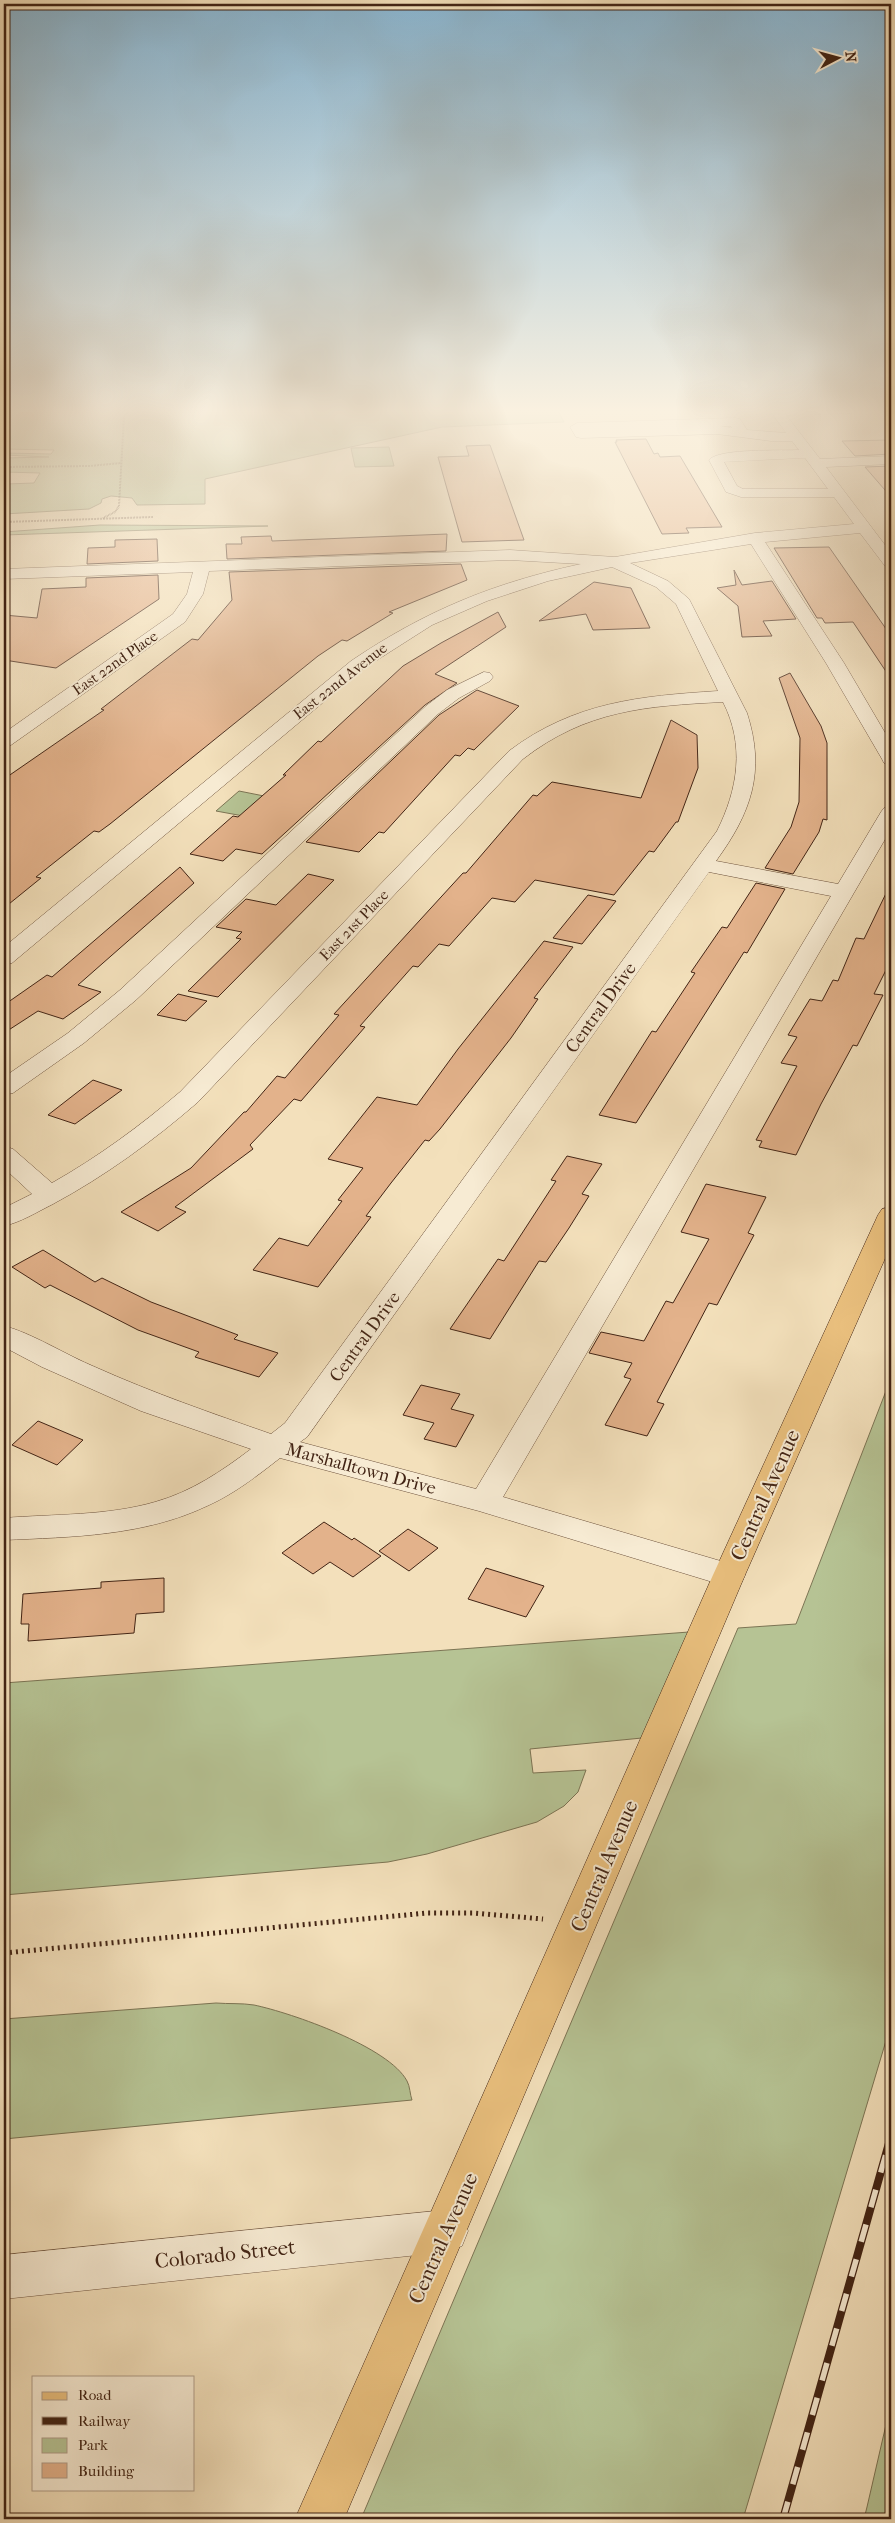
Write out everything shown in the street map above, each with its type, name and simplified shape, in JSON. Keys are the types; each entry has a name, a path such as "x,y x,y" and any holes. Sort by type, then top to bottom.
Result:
{"main road":[{"name":"Central Avenue","path":"319,2519 446,2231 729,1576 891,1215"}],"street":[{"name":"East 22nd Avenue","path":"4,958 357,665 392,641 444,613 484,596 560,574 613,562 755,538 811,531 865,528"},
{"path":"865,528 891,563"},
{"path":"755,538 835,663 891,760"},
{"path":"4,574 510,555 613,562"},
{"name":"Central Drive","path":"4,1529 123,1520 160,1513 207,1493 275,1446 305,1420 704,865 734,819 740,805 746,781 748,755 744,729 729,696 683,602 662,584 613,562"},
{"name":"East 22nd Place","path":"4,741 179,618 196,596 200,582 201,567"},
{"path":"4,1088 106,1014 432,710 453,694 484,677"},
{"name":"East 21st Place","path":"4,1218 86,1175 132,1144 189,1097 516,755 534,740 575,719 620,707 657,701 729,696"},
{"path":"484,1502 891,812"},
{"path":"704,865 844,892"},
{"path":"4,1154 49,1195"},
{"name":"Marshalltown Drive","path":"4,1335 52,1360 152,1404 275,1446 484,1502 729,1576"},
{"name":"Colorado Street","path":"4,2276 446,2231"}],"path":[{"path":"4,1953 427,1913 473,1913 580,1922"}],"green space":[{"path":"76,527 246,527 4,535 4,532"},
{"path":"239,791 309,805 287,824 216,811"},
{"path":"891,1378 891,2024 743,2519 361,2519 738,1628 796,1624"},
{"path":"689,1632 642,1738 530,1749 533,1773 586,1770 578,1792 564,1806 537,1822 427,1854 388,1862 4,1895 4,1683"},
{"path":"216,2003 249,2004 271,2009 338,2033 361,2044 397,2068 408,2083 412,2100 4,2139 4,2019"},
{"path":"891,2403 891,2519 864,2519 867,2507"}],"building":[{"path":"458,527 519,527 524,540 462,542"},
{"path":"658,527 722,527 686,528 689,533 662,534"},
{"path":"447,534 446,551 227,559 226,544 242,544 241,537 271,536 272,541"},
{"path":"157,539 158,561 87,564 88,548 115,547 115,540"},
{"path":"829,547 891,636 891,679 853,622 825,623 822,618 817,618 774,548"},
{"path":"461,564 467,580 389,612 393,613 347,641 342,640 318,656 110,824 99,832 94,831 36,877 41,878 4,908 4,779 104,710 101,709 192,639 198,640 232,600 229,572"},
{"path":"734,570 742,585 772,581 796,619 763,621 772,636 742,637 738,606 717,588 736,585"},
{"path":"158,575 159,599 56,668 4,660 4,615 37,618 42,589 86,587 86,578"},
{"path":"594,582 631,588 650,628 593,630 586,614 539,621"},
{"path":"498,612 506,627 435,674 457,683 425,705 262,854 236,849 223,861 190,854 233,816 238,817 286,775 283,775 318,741 321,742 403,666"},
{"path":"790,673 821,726 827,743 827,820 823,819 819,832 793,874 765,868 791,827 799,802 800,738 779,678"},
{"path":"477,690 519,706 474,750 468,748 460,756 455,755 384,833 379,832 359,852 306,842 439,715"},
{"path":"671,720 697,735 698,768 678,822 676,822 654,852 649,851 614,895 535,880 515,902 492,898 449,946 439,944 418,967 413,966 360,1026 365,1027 301,1101 294,1099 250,1145 253,1149 175,1207 186,1212 158,1231 121,1212 191,1168 246,1112 277,1076 285,1078 339,1015 334,1014 463,873 466,873 533,795 537,796 552,782 641,798"},
{"path":"180,867 194,883 78,985 101,992 63,1019 38,1011 4,1033 4,1005 47,975 52,977"},
{"path":"308,874 334,880 218,997 188,991 241,939 236,938 242,932 216,927 246,899 276,905"},
{"path":"756,883 785,889 747,953 744,952 636,1123 599,1115 652,1031 656,1032 695,973 691,972 722,927 727,928"},
{"path":"891,883 891,960 874,994 883,995 857,1046 853,1045 796,1155 759,1147 762,1141 756,1140 797,1066 781,1063 797,1037 788,1035 810,999 822,1001 833,980 838,981 856,938 864,939"},
{"path":"588,895 616,901 582,944 553,938"},
{"path":"544,941 573,947 534,998 538,999 511,1038 440,1129 429,1141 425,1140 391,1183 366,1216 371,1217 318,1287 253,1270 279,1238 308,1246 342,1201 338,1200 363,1168 328,1159 377,1097 417,1105 458,1049"},
{"path":"178,994 207,1001 186,1021 157,1015"},
{"path":"93,1080 122,1090 75,1124 48,1115"},
{"path":"567,1156 602,1164 582,1194 589,1196 569,1228 546,1262 539,1261 490,1339 450,1329 498,1259 504,1261 556,1181 551,1180"},
{"path":"706,1184 766,1197 748,1233 754,1235 717,1305 709,1303 657,1402 664,1404 647,1436 605,1425 631,1379 624,1377 632,1363 589,1353 601,1332 644,1341 666,1301 673,1303 709,1239 681,1232"},
{"path":"43,1250 95,1282 102,1278 151,1302 238,1335 234,1339 278,1353 259,1377 195,1357 199,1352 138,1330 50,1285 45,1288 12,1267"},
{"path":"421,1385 460,1394 451,1409 474,1415 456,1447 424,1439 434,1423 403,1415"},
{"path":"38,1421 83,1440 57,1465 12,1445"},
{"path":"324,1522 352,1540 354,1538 381,1556 353,1577 330,1562 313,1574 282,1553"},
{"path":"408,1529 438,1548 409,1571 379,1551"},
{"path":"486,1568 544,1586 526,1617 468,1599"},
{"path":"164,1578 164,1612 136,1614 134,1633 28,1641 29,1624 21,1624 23,1594 101,1588 101,1582"}],"railway":[{"path":"783,2519 891,2136"}]}
